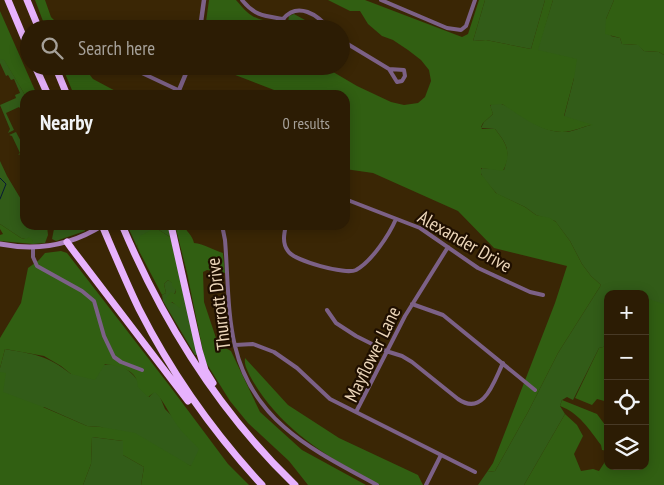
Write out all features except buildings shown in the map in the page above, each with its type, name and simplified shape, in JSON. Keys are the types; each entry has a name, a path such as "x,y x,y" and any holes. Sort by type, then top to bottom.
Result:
{"highway":[{"path":"8,0 20,29"},
{"path":"27,0 35,20"},
{"path":"40,75 46,90"},
{"path":"59,75 65,90"},
{"path":"104,230 150,330 177,376 210,424 262,485"},
{"path":"124,230 140,268 167,320 197,368 224,406 260,449 295,485"},
{"path":"172,230 200,356 207,373 221,395 224,406"},
{"path":"68,242 199,415 210,424"}],"main road":[{"path":"0,244 32,247 68,242 97,230"}],"street":[{"path":"201,20 204,0"},
{"path":"242,0 256,14 283,19 286,15 295,12 308,11 321,20"},
{"path":"381,0 447,28 461,30 466,26 475,0"},
{"path":"350,45 389,69 397,81 402,81 405,76 404,70 389,69"},
{"path":"144,75 172,90"},
{"path":"179,90 185,75"},
{"name":"Alexander Drive","path":"350,201 428,232 478,268 530,292 543,295"},
{"path":"285,230 284,240 287,251 291,254 301,259 341,271 351,272 362,265 384,242 396,219"},
{"name":"Thurrott Drive","path":"223,230 235,345 241,366 255,394 267,410 283,426 328,459 377,485"},
{"path":"32,247 33,257 37,266 82,290 94,301 104,336 114,357 121,362 142,370"},
{"name":"Mayflower Lane","path":"448,248 412,304 356,412 475,472"},
{"path":"412,304 443,315 535,390"},
{"path":"326,310 336,323 386,351 407,359 458,400 470,404 486,397 503,363"},
{"path":"235,345 248,344 258,346 282,356 326,396 356,412"},
{"path":"426,485 441,455"}],"green space":[{"path":"35,0 45,0 51,17 54,20 43,20"},
{"path":"209,0 236,0 250,15 264,20 206,20"},
{"path":"328,0 365,0 462,37 468,34 479,0 485,0 473,41 486,40 531,49 545,0 553,0 538,50 577,59 564,116 593,125 566,132 545,129 502,104 490,105 493,114 481,127 482,129 495,129 503,139 508,154 503,171 481,168 481,174 496,193 525,207 536,215 550,218 556,222 570,241 582,264 601,285 558,353 495,471 487,472 493,463 555,303 567,266 494,248 458,211 373,173 350,170 350,90 274,90 235,75 338,75 391,102 404,105 418,103 425,97 431,81 429,70 421,60 408,50 393,40 382,36 368,24 360,11 350,11"},
{"path":"485,0 545,0 531,49 486,40 473,41"},
{"path":"553,0 614,0 606,19 611,36 620,38 622,44 639,45 644,51 659,52 664,55 664,313 649,308 649,290 604,290 604,347 599,348 573,400 567,397 562,400 560,406 565,414 524,485 478,485 487,472 495,471 558,353 601,285 582,264 570,241 555,221 536,215 525,207 497,194 483,178 480,171 482,168 504,170 507,157 507,148 495,129 481,128 484,122 493,114 490,106 492,104 503,104 537,125 552,131 569,132 591,125 564,117 574,78 537,50"},
{"path":"614,0 664,0 664,55 659,52 644,51 638,45 622,44 620,38 605,34 606,19"},
{"path":"0,11 20,56 20,75 28,75 35,90 22,90 4,60 0,59"},
{"path":"294,14 305,20 288,20 289,16"},
{"path":"0,59 4,59 22,90 20,90 20,93 14,79 11,80 8,75 6,76"},
{"path":"66,75 90,75 93,79 114,90 72,90"},
{"path":"20,93 20,108 6,113 14,130 8,133 10,129 0,105 16,98 15,95"},
{"path":"16,132 20,140 20,153 12,136 9,135"},
{"path":"0,161 20,198 20,230 47,230 48,235 45,243 33,244 33,241 21,238 0,224"},
{"path":"0,224 21,238 26,239 29,237 33,244 0,241 0,235 3,234"},
{"path":"54,230 85,230 56,241 52,239"},
{"path":"129,230 159,230 137,244 139,251"},
{"path":"151,230 159,230 170,237 181,284 182,302 180,308 172,302 166,303 166,298 171,292 175,294 176,290 168,280 164,284 166,293 162,295 139,251 137,244 140,236"},
{"path":"159,230 169,230 170,237"},
{"path":"176,230 186,230 194,243 223,253 225,273 207,270 203,272 204,302 218,344 231,351 260,412 302,450 366,485 308,485 289,461 248,423 230,401 205,361"},
{"path":"61,251 67,253 228,464 249,485 141,485 144,467 123,455 123,441 92,437 91,464 83,485 0,485 0,372 6,373 3,392 87,426 135,433 191,466 199,449 179,428 155,392 148,397 138,387 132,373 127,370 105,364 95,380 71,374 44,356 5,349 0,368 0,338 21,303 28,268 45,253"},
{"path":"177,270 198,355 195,355 163,301 162,295 166,293 164,284 168,280 173,283 176,290 171,302 175,304 181,291"},
{"path":"649,299 664,304 664,485 524,485 565,414 577,425 583,436 574,454 581,471 593,469 599,471 604,463 604,470 649,470"},
{"path":"604,347 604,401 597,399 592,405 575,398 599,348"},
{"path":"5,349 47,359 71,374 108,364 124,368 140,383 149,397 155,391 165,409 225,470 191,466 101,427 87,426 44,407 0,410 0,368"},
{"path":"245,358 288,405 339,438 418,475 423,485 380,485 325,454 296,432 270,406 250,376 245,365"},
{"path":"562,400 597,414 604,424 604,450 588,427 573,413 560,406"},
{"path":"92,437 123,441 123,455 144,467 141,485 83,485 91,464"}],"waterway":[{"path":"0,178 6,184 0,199"}]}
